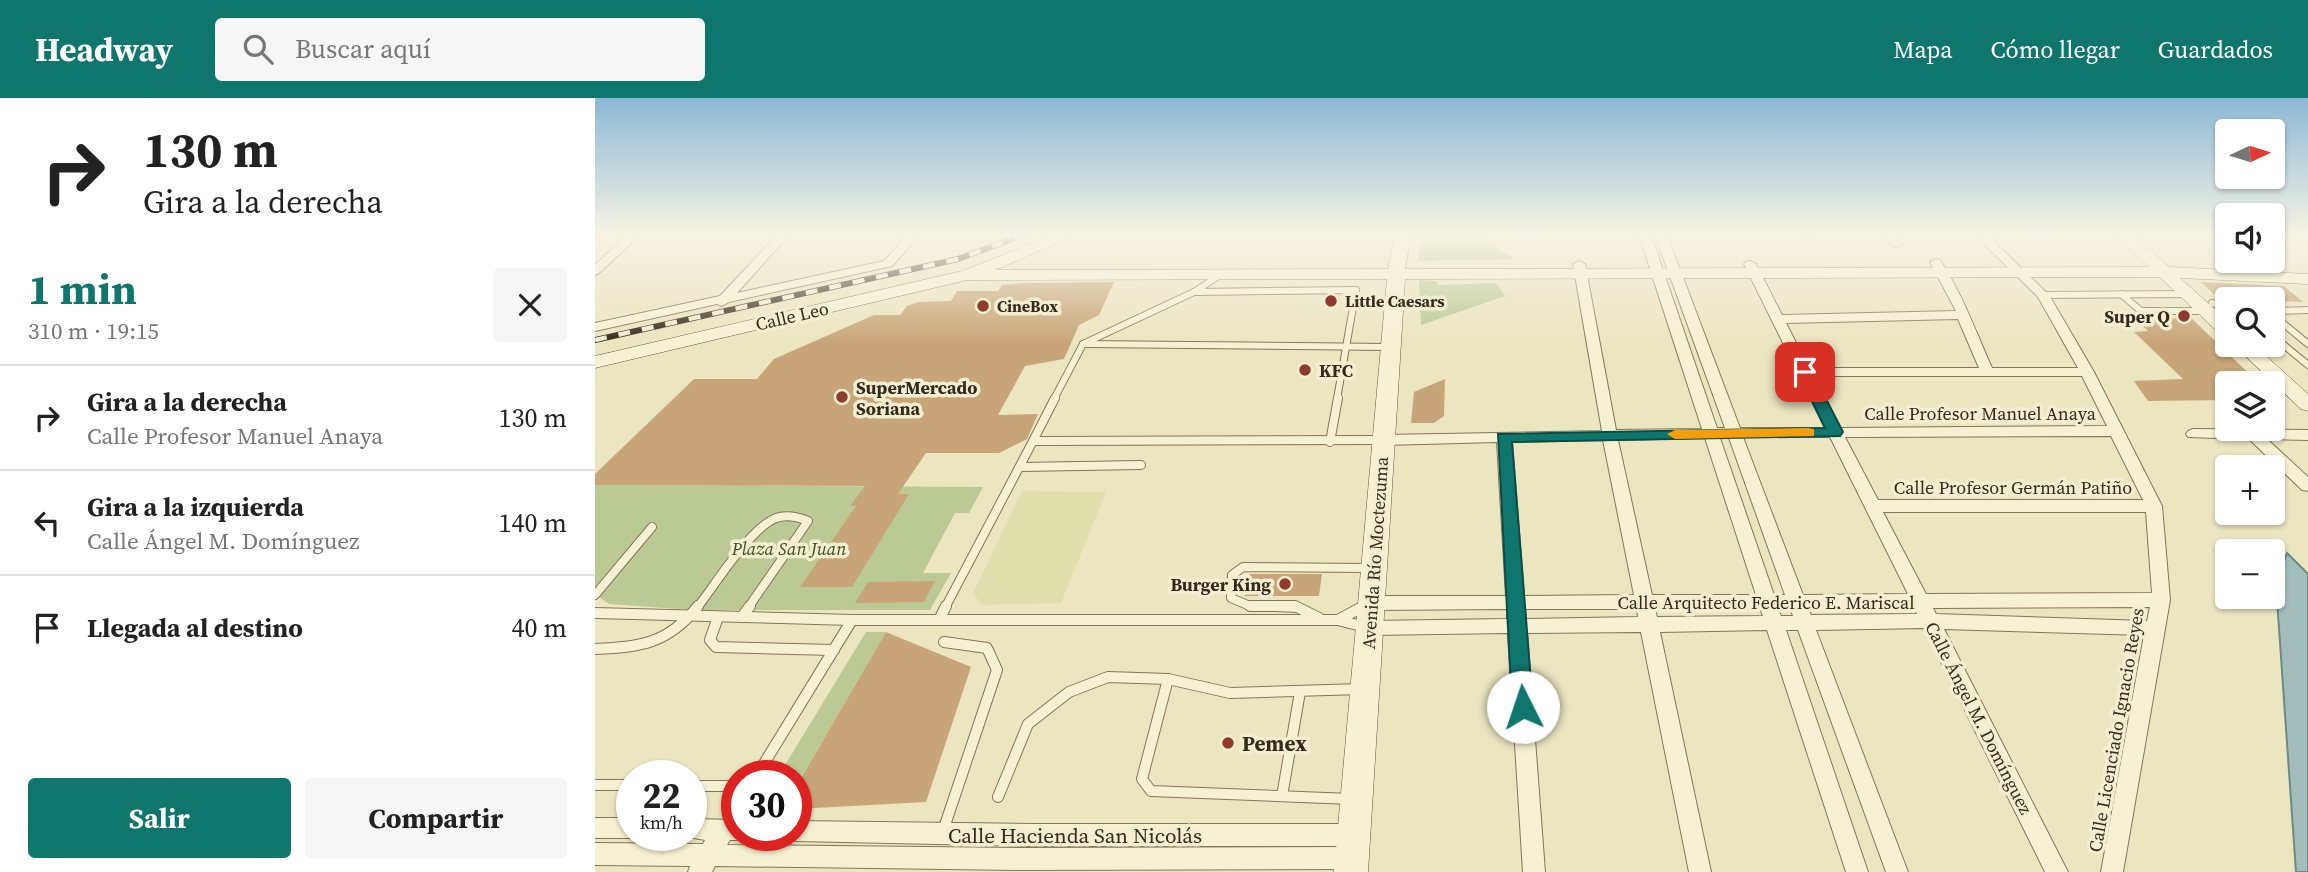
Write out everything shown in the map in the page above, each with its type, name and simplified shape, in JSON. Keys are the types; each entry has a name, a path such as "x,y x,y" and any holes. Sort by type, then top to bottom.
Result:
{"main road":[{"path":"2172,271 2215,307"}],"street":[{"path":"722,302 750,271"},
{"path":"595,327 857,271"},
{"name":"Calle Leo","path":"595,362 978,271"},
{"path":"967,275 1144,271"},
{"path":"1151,271 1221,275 1334,271"},
{"name":"Avenida Río Moctezuma","path":"1352,855 1396,271"},
{"path":"1579,271 1610,436 1700,872"},
{"path":"1666,271 1711,433 1857,872"},
{"path":"1666,271 1734,433 1897,872"},
{"name":"Calle Ángel M. Domínguez","path":"1754,271 2057,872"},
{"path":"1941,271 1987,370"},
{"name":"Calle Licenciado Ignacio Reyes","path":"2017,271 2043,295 2087,372 2154,506 2161,600 2112,872"},
{"path":"2170,271 2187,293 2215,307"},
{"path":"2215,271 2308,279"},
{"path":"1778,319 1963,314"},
{"path":"2256,357 2308,405"},
{"path":"2271,357 2308,390"},
{"path":"1805,372 2087,372"},
{"name":"Calle Profesor Manuel Anaya","path":"1384,440 1711,433 2115,431"},
{"path":"2193,434 2215,434"},
{"path":"2285,435 2308,435"},
{"path":"1504,437 1534,872"},
{"path":"2260,441 2308,486"},
{"name":"Calle Profesor Germán Patiño","path":"1872,506 2154,506"},
{"name":"Calle Arquitecto Federico E. Mariscal","path":"1370,615 1515,603 2161,600"},
{"name":"Calle Arquitecto Federico E. Mariscal","path":"1370,615 1517,624 1930,621 2154,628"},
{"path":"595,828 616,828"},
{"name":"Calle Hacienda San Nicolás","path":"812,831 1031,835 1352,855"},
{"path":"1022,865 1031,835"},
{"path":"704,864 721,843"},
{"name":"Calle Hacienda San Nicolás","path":"595,853 704,864 855,865 1168,865 1352,855"}],"lane":[{"path":"939,620 1083,344 1194,292 1221,275"},
{"path":"1194,292 1356,290 1331,442"},
{"path":"2043,295 2187,293"},
{"path":"2121,294 2141,311 2215,307"},
{"path":"2285,312 2308,310"},
{"path":"2285,324 2308,344"},
{"path":"1083,344 1391,347"},
{"path":"2285,346 2308,365"},
{"path":"1033,441 1384,440"},
{"path":"1020,467 1141,465"},
{"path":"595,649 640,647 658,640 691,615 756,533 776,518 797,516 808,521 742,617"},
{"path":"595,595 652,527"},
{"path":"1323,620 1295,607 1250,606 1231,598 1232,575 1243,567 1374,568"},
{"path":"595,614 852,620 1338,620 1370,615"},
{"path":"1338,620 1370,615"},
{"path":"717,617 710,640 716,647 834,650"},
{"path":"766,760 852,620"},
{"path":"941,834 997,670 987,648 944,642"},
{"path":"997,797 1028,724 1069,692 1108,677 1168,679 1230,693 1364,689"},
{"path":"1168,679 1142,779 1151,791 1356,799"},
{"path":"1282,796 1300,692"},
{"path":"595,785 616,785"}],"green space":[{"path":"1419,280 1436,281 1438,285 1496,283 1505,296 1421,325"},
{"name":"Plaza San Juan","path":"595,485 983,487 969,513 955,513 923,573 951,573 930,610 693,610 609,604 595,594"},
{"path":"1022,491 1106,492 1061,603 982,605 973,593"},
{"path":"866,632 886,632 812,760 788,760"}],"water":[{"path":"2287,553 2308,574 2308,872 2296,872 2278,609 2285,609"}],"building":[{"name":"SuperMercado Soriana","path":"1114,282 1099,315 1079,325 1064,359 1025,366 998,415 1038,414 1027,439 999,453 926,453 898,494 909,494 852,587 800,587 856,506 850,506 865,486 595,485 595,474 694,379 757,379 774,359 874,315 900,315 907,306 918,302 951,301 957,291 998,291 1002,285 1024,283"},
{"path":"2201,282 2284,286 2303,302 2285,301 2285,287 2215,287 2215,295"},
{"path":"2191,318 2215,341 2215,357 2232,357 2246,371 2215,371 2215,400 2148,401 2134,381 2183,379 2134,332 2148,331 2136,319"},
{"path":"1445,379 1444,416 1434,423 1411,423 1414,392"},
{"name":"Burger King","path":"1250,574 1322,574 1319,596 1245,596"},
{"path":"935,581 924,602 855,603 868,582"},
{"path":"886,632 971,667 926,802 812,808 812,760"}],"railway":[{"path":"595,340 904,271"}],"slow traffic":[{"path":"1675,434 1808,433"}],"place":[{"name":"Little Caesars","path":"1331,301"},
{"name":"CineBox","path":"983,306"},
{"name":"Super Q","path":"2184,316"},
{"name":"KFC","path":"1305,370"},
{"name":"SuperMercado Soriana","path":"842,397"},
{"name":"Burger King","path":"1285,584"},
{"name":"Pemex","path":"1228,743"}],"route":[{"path":"1523,707 1504,437 1835,432 1805,372"}]}
